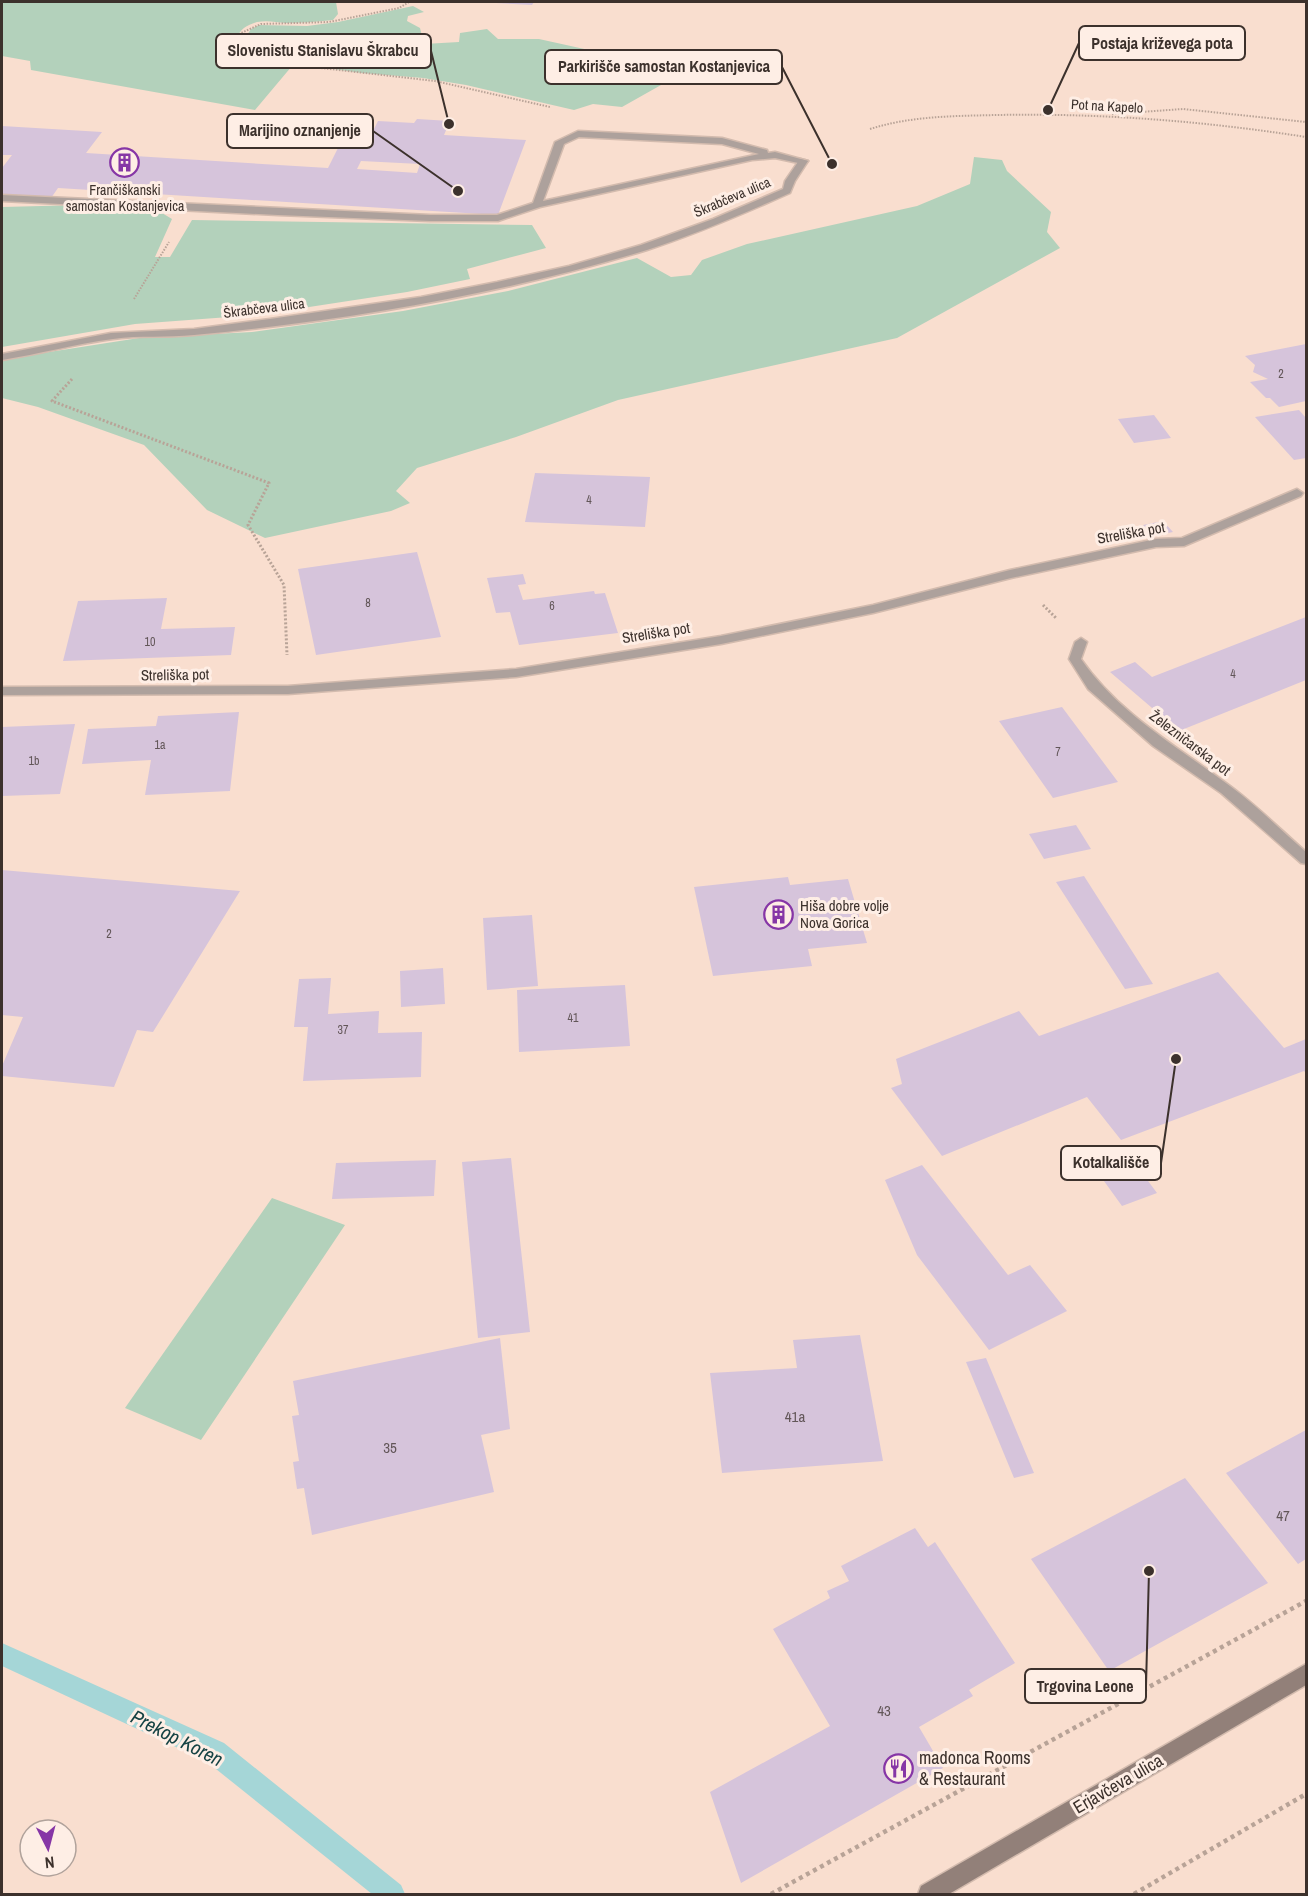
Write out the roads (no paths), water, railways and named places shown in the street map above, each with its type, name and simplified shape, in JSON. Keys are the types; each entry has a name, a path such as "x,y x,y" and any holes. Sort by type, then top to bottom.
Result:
{"main road":[{"name":"Erjavčeva ulica","path":"929,1894 1306,1674"}],"street":[{"path":"537,205 560,142 578,134 722,141 776,155"},
{"name":"Škrabčeva ulica","path":"2,198 430,218 498,218 537,205 752,157 776,155 803,161 790,181 787,191 759,204 646,246 554,273 407,303 190,332 127,334 2,357"},
{"name":"Streliška pot","path":"2,691 288,690 539,669 721,639 861,612 1010,574 1156,543 1184,542 1297,493"},
{"name":"Železničarska pot","path":"1081,642 1075,659 1093,686 1158,743 1226,790 1306,860"}],"waterway":[{"name":"Prekop Koren","path":"2,1654 215,1752 392,1894"}],"place":[{"name":"Postaja križevega pota","path":"1048,110"},
{"name":"Slovenistu Stanislavu Škrabcu","path":"449,124"},
{"name":"Frančiškanski samostan Kostanjevica","path":"125,163"},
{"name":"Parkirišče samostan Kostanjevica","path":"832,164"},
{"name":"Marijino oznanjenje","path":"458,191"},
{"name":"Hiša dobre volje Nova Gorica","path":"779,915"},
{"name":"Kotalkališče","path":"1176,1059"},
{"name":"Trgovina Leone","path":"1149,1571"},
{"name":"madonca Rooms & Restaurant","path":"898,1768"}]}
